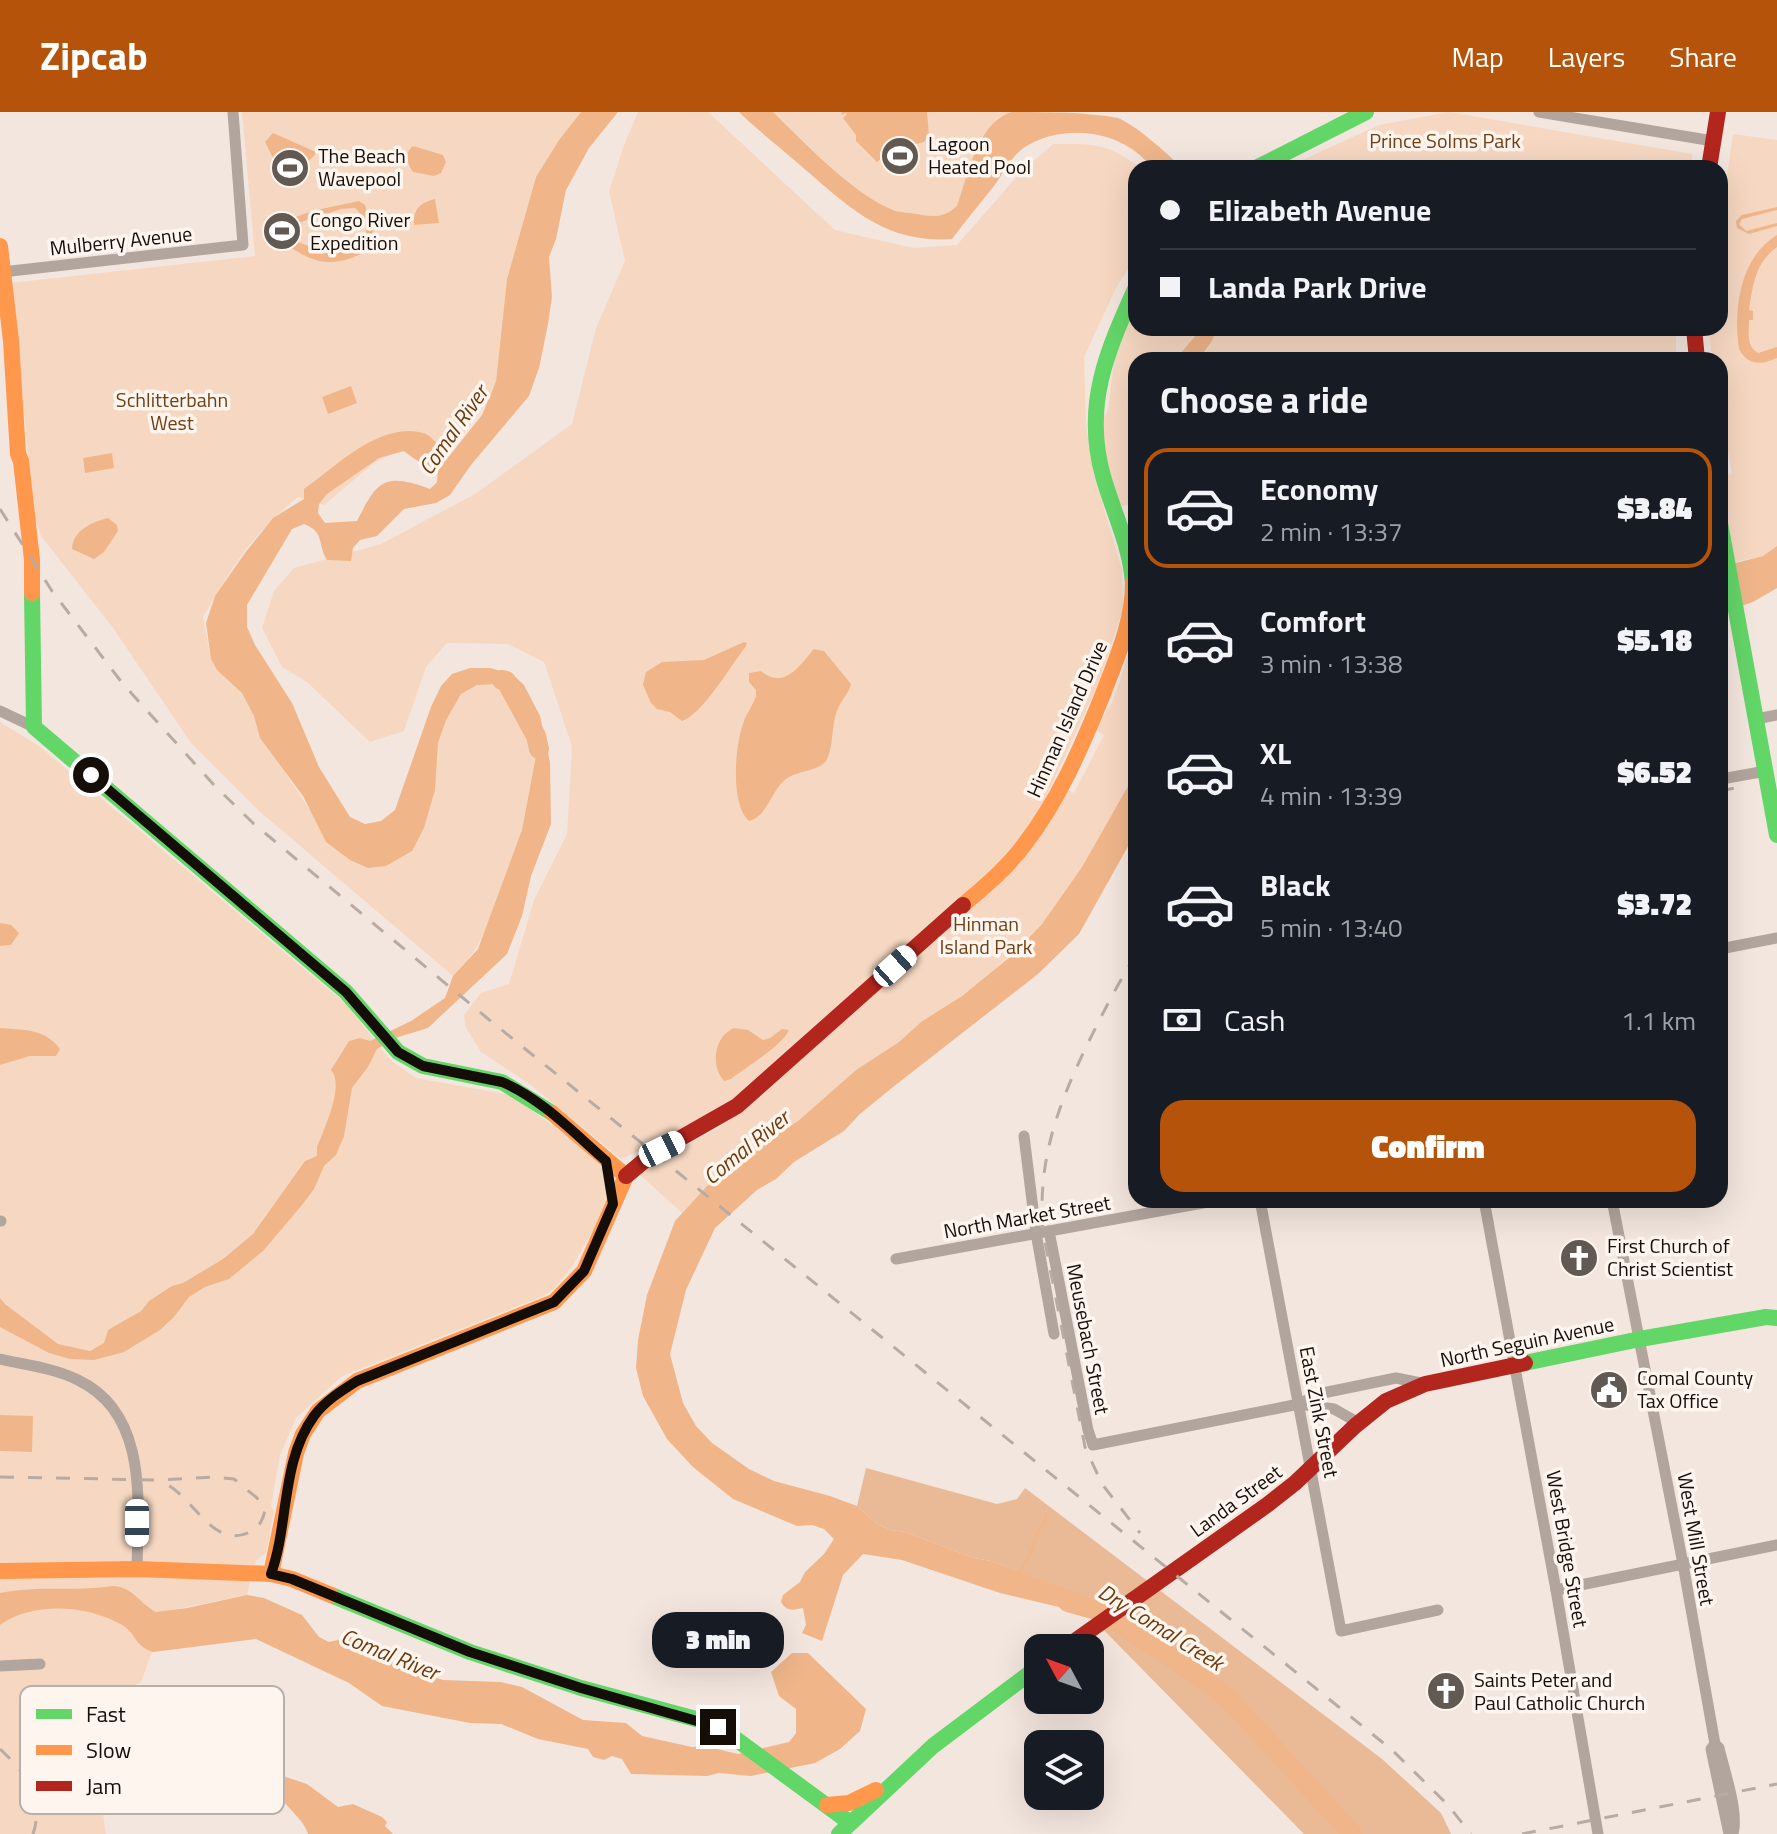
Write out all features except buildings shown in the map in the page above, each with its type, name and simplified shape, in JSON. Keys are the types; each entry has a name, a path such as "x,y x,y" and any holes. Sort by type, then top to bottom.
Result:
{"street":[{"name":"Mulberry Avenue","path":"2,272 243,245 233,112"},
{"path":"1272,160 1366,112"},
{"path":"1539,112 1584,116 1713,141"},
{"path":"1710,160 1718,112"},
{"path":"0,246 11,341 18,454 32,560 34,727"},
{"name":"Hinman Island Drive","path":"1128,306 1101,368 1094,413 1100,463 1128,552"},
{"path":"1728,569 1777,835"},
{"name":"Hinman Island Drive","path":"626,1176 647,1157 705,1128 737,1106 1009,864 1025,846 1053,803 1087,734 1128,628"},
{"path":"0,711 34,727 346,992 398,1052 423,1066 514,1087 541,1104 626,1176 584,1271 554,1302 357,1381 335,1395 313,1417 300,1443 271,1574"},
{"path":"1756,719 1777,715"},
{"path":"1728,778 1766,771"},
{"path":"1728,947 1777,938"},
{"name":"Meusebach Street","path":"1024,1136 1088,1430 1093,1445 1101,1443"},
{"path":"606,1161 613,1204"},
{"name":"North Market Street","path":"896,1259 1175,1208"},
{"name":"East Zink Street","path":"1262,1208 1341,1631 1438,1610"},
{"name":"West Bridge Street","path":"1485,1208 1598,1834"},
{"name":"West Mill Street","path":"1614,1208 1715,1744 1719,1748 1730,1793 1735,1827 1731,1834"},
{"name":"Meusebach Street","path":"1043,1232 1054,1334"},
{"name":"North Seguin Avenue","path":"1101,1443 1299,1404 1318,1394 1396,1378 1425,1384 1773,1315"},
{"path":"0,1359 79,1380 107,1400 116,1411 134,1449 137,1569"},
{"name":"Landa Street","path":"1085,1634 1262,1507 1311,1468 1357,1422 1393,1395 1425,1384"},
{"name":"North Seguin Avenue","path":"1299,1404 1334,1409 1357,1422"},
{"path":"1556,1590 1777,1545"},
{"path":"0,1571 137,1569 271,1574 292,1579 470,1652 581,1688 707,1722 729,1734 827,1805 844,1828 933,1746 1024,1677"},
{"path":"0,1666 40,1664"},
{"name":"West Bridge Street","path":"1583,1739 1590,1750 1605,1834"},
{"path":"827,1805 843,1805 875,1789 885,1790"}],"green space":[{"name":"Schlitterbahn West","path":"242,112 581,112 536,177 507,279 496,381 479,414 435,470 400,450 374,463 324,505 298,497 244,552 203,617 211,659 244,695 282,768 314,816 334,840 378,864 457,688 491,679 515,700 526,718 535,749 532,792 508,875 488,925 474,952 453,976 259,811 191,743 113,628 41,536 35,518 10,283 255,256"},
{"path":"638,112 708,112 835,230 913,248 957,245 1020,173 1053,144 1099,146 1129,160 1128,269 1084,357 1086,425 1094,475 1122,570 1123,609 1098,684 1038,814 1015,848 735,1101 704,1120 621,1159 531,1085 481,1052 465,1026 464,1015 481,993 509,984 534,900 567,834 572,747 544,662 508,644 447,643 426,667 404,731 370,742 307,682 282,667 262,628 274,591 294,568 381,544 475,494 572,424 596,328 625,261 609,191"},
{"path":"773,112 1012,112 1000,118 982,138 957,206 948,213 934,216 896,211 862,192"},
{"name":"Prince Solms Park","path":"1449,112 1692,154 1692,160 1302,160 1379,125"},
{"path":"1733,134 1777,140 1777,546 1763,556 1728,563 1728,475 1732,474 1728,451 1728,352 1711,352 1710,336 1728,336 1728,168"},
{"path":"1128,326 1128,336 1195,336 1182,352 1128,352 1128,504 1122,506 1105,453 1101,422 1108,410 1114,360"},
{"path":"1214,336 1676,336 1676,352 1204,352"},
{"name":"Hinman Island Park","path":"1128,653 1128,786 1082,867 1042,924 986,977 856,1070 731,1174 707,1186 682,1213 639,1174 642,1169 740,1113 990,889 1068,790 1074,793 1104,735 1096,730 1112,702"},
{"path":"0,722 39,746 347,1005 390,1060 416,1078 511,1095 594,1156 606,1175 607,1198 594,1229 571,1268 554,1289 541,1297 342,1376 296,1418 280,1455 266,1553 256,1560 247,1595 167,1611 141,1682 134,1686 20,1686 20,1814 103,1814 106,1834 0,1834"}],"shaded area":[{"path":"581,112 618,112 589,148 566,190 549,257 552,297 548,324 539,368 529,396 450,495 436,503 404,509 377,536 360,540 353,548 351,561 327,560 320,539 311,527 304,524 292,529 247,605 247,627 255,645 292,703 319,767 350,817 365,824 381,821 395,810 431,707 441,686 452,674 470,668 490,668 512,674 524,685 540,716 550,762 551,824 507,954 428,1028 395,1038 377,1049 352,1088 344,1136 336,1155 324,1166 314,1189 302,1205 263,1251 229,1279 205,1287 189,1297 160,1330 124,1352 94,1360 70,1359 49,1353 0,1327 0,1298 58,1344 90,1351 104,1343 108,1330 141,1311 149,1301 223,1259 253,1234 305,1161 317,1156 317,1147 335,1096 335,1077 331,1070 349,1041 360,1038 370,1041 411,1021 445,998 453,976 478,949 522,830 536,756 528,712 506,688 496,684 477,685 461,694 446,720 438,743 435,790 424,828 412,851 386,866 368,868 350,860 326,842 303,796 260,738 254,716 242,693 217,670 211,659 206,623 215,596 273,518 304,499 304,489 361,447 393,433 409,431 426,434 445,451 438,464 433,466 421,463 404,451 379,458 327,494 319,504 318,513 325,523 357,521 377,489 392,481 430,489 437,482 438,470 482,415 496,381 507,279 536,177"},
{"path":"739,112 773,112 862,192 899,212 934,216 943,215 957,206 982,138 1000,118 1012,112 1079,113 1118,118 1143,134 1173,160 1145,160 1126,145 1093,134 1057,134 1041,139 1016,155 952,239 928,239 887,229 868,219 834,195"},
{"path":"842,112 927,112 929,135 924,142 904,147 894,140 888,143 884,156 877,162 856,141 856,135 843,118 847,114 841,115"},
{"name":"The Beach Wavepool","path":"273,133 316,152 285,182 265,142"},
{"path":"413,146 443,155 446,162 441,173 434,176 413,172 407,159"},
{"path":"435,199 439,223 414,225 418,208"},
{"name":"Congo River Expedition","path":"359,201 365,205 375,238 366,250 351,258 327,262 309,257 279,239 277,232 282,222 312,211","holes":["355,208 366,228 365,241 340,251 324,252 290,239 286,230 292,225 341,209"]},
{"path":"1777,207 1777,210 1742,219 1739,224 1746,231 1777,223 1777,226 1749,234 1737,228 1736,221 1742,215"},
{"path":"1777,235 1777,247 1764,260 1754,283 1749,310 1753,311 1753,320 1749,320 1749,334 1754,350 1758,353 1777,347 1777,358 1755,362 1746,359 1739,349 1739,301 1747,270 1755,256"},
{"path":"1195,336 1214,336 1204,352 1182,352"},
{"path":"351,386 357,403 328,414 322,397"},
{"path":"112,453 114,468 85,473 83,458"},
{"path":"108,518 117,525 118,531 104,552 94,559 72,549 79,532"},
{"path":"1777,546 1777,588 1753,602 1728,610 1728,565 1763,556"},
{"path":"744,642 746,646 716,688 690,717 682,721 651,703 643,685 646,672 662,662 704,660"},
{"path":"814,649 824,651 851,684 838,707 829,756 818,767 786,779 761,814 749,821 739,802 736,760 744,720 756,696 756,690 749,682 749,673 761,671 769,676 784,677 791,674"},
{"path":"1128,786 1128,846 1079,934 1038,974 893,1087 844,1131 794,1162 715,1228 686,1290 670,1354 683,1403 696,1426 712,1443 749,1469 774,1481 857,1506 877,1524 891,1530 991,1561 1099,1601 1088,1614 1000,1593 902,1560 863,1554 843,1575 822,1641 802,1633 806,1625 803,1608 788,1609 781,1602 783,1595 800,1582 834,1539 824,1529 812,1525 797,1526 733,1499 693,1467 667,1439 643,1396 636,1368 647,1295 675,1221 707,1186 731,1174 856,1070 962,996 1011,956 1042,924 1082,867"},
{"path":"0,923 11,925 19,933 11,945 0,946"},
{"path":"0,1028 40,1034 60,1049 56,1056 30,1056 0,1065"},
{"path":"734,1028 748,1030 763,1040 782,1029 789,1030 772,1049 724,1081 717,1068 716,1052 722,1038"},
{"path":"0,1415 33,1416 32,1452 0,1451"},
{"path":"866,1468 997,1504 1017,1499 1025,1488 1382,1759 1441,1813 1451,1834 1304,1834 1088,1614 1098,1602 991,1561 877,1524 857,1506"},
{"path":"113,1586 131,1592 156,1612 247,1595 264,1598 302,1615 319,1637 329,1642 351,1637 391,1662 413,1671 443,1680 500,1682 522,1687 583,1720 626,1723 642,1736 692,1747 704,1746 738,1754 789,1742 796,1733 796,1709 779,1696 771,1672 792,1653 808,1653 866,1709 860,1731 840,1749 815,1763 751,1776 719,1773 707,1776 631,1774 622,1759 593,1757 588,1749 538,1739 501,1724 470,1723 382,1706 349,1683 256,1639 153,1652 142,1646 127,1628 108,1618 61,1608 28,1612 0,1625 0,1593"},
{"path":"284,1776 307,1784 338,1807 353,1804 382,1817 393,1834 308,1834 284,1801"}],"waterway":[{"name":"Comal River","path":"502,680 506,681 536,736 539,749"},
{"path":"1018,1574 1032,1551 1046,1514"},
{"name":"Dry Comal Creek","path":"1068,1602 1097,1610 1167,1654 1228,1698 1352,1834"}],"railway":[{"path":"0,509 52,591 123,684 214,785 254,824 487,1018 1392,1750 1447,1804 1471,1834"},
{"path":"1728,789 1745,786"},
{"path":"1128,968 1091,1037 1060,1108 1047,1155 1042,1205 1043,1232 1085,1447 1102,1484 1140,1533"},
{"path":"0,1477 234,1479 257,1498 265,1510 259,1525 252,1531 237,1536 224,1534 202,1518 170,1486 157,1480"},
{"path":"0,1749 20,1771"},
{"path":"1522,1834 1777,1784"},
{"path":"33,1834 36,1814"}],"traffic: fast":[{"path":"1272,160 1366,112"},
{"path":"1128,306 1101,379 1096,426 1103,476 1128,555"},
{"path":"1728,567 1777,835"},
{"path":"32,593 34,727 346,992 398,1052 423,1066 502,1082 552,1113"},
{"path":"1525,1363 1640,1339 1766,1317 1777,1318"},
{"path":"331,1595 470,1652 581,1688 707,1722 729,1734 849,1822"},
{"path":"839,1834 933,1746 1024,1678"}],"traffic: slow":[{"path":"0,246 11,341 18,454 32,560 32,593"},
{"path":"963,905 1017,853 1037,828 1059,791 1103,694 1128,621"},
{"path":"271,1574 296,1453 303,1434 318,1411 357,1381 554,1302 584,1271 626,1176 552,1113"},
{"path":"0,1571 137,1569 271,1574 331,1595"},
{"path":"827,1805 849,1803 876,1790"}],"traffic: jam":[{"path":"1710,160 1718,112"},
{"path":"1695,336 1696,352"},
{"path":"626,1176 651,1155 737,1106 963,905"},
{"path":"1085,1634 1267,1505 1386,1401 1425,1384 1525,1363"}],"place":[{"name":"Lagoon Heated Pool","path":"900,156"},
{"name":"The Beach Wavepool","path":"290,168"},
{"name":"Congo River Expedition","path":"282,231"},
{"name":"First Church of Christ Scientist","path":"1579,1258"},
{"name":"Comal County Tax Office","path":"1609,1390"},
{"name":"Saints Peter and Paul Catholic Church","path":"1446,1691"}],"route":[{"path":"91,775 346,992 398,1052 423,1066 514,1087 541,1104 606,1161 613,1204 584,1271 554,1302 357,1381 335,1395 313,1417 294,1464 271,1574 292,1579 470,1652 718,1727"}]}
